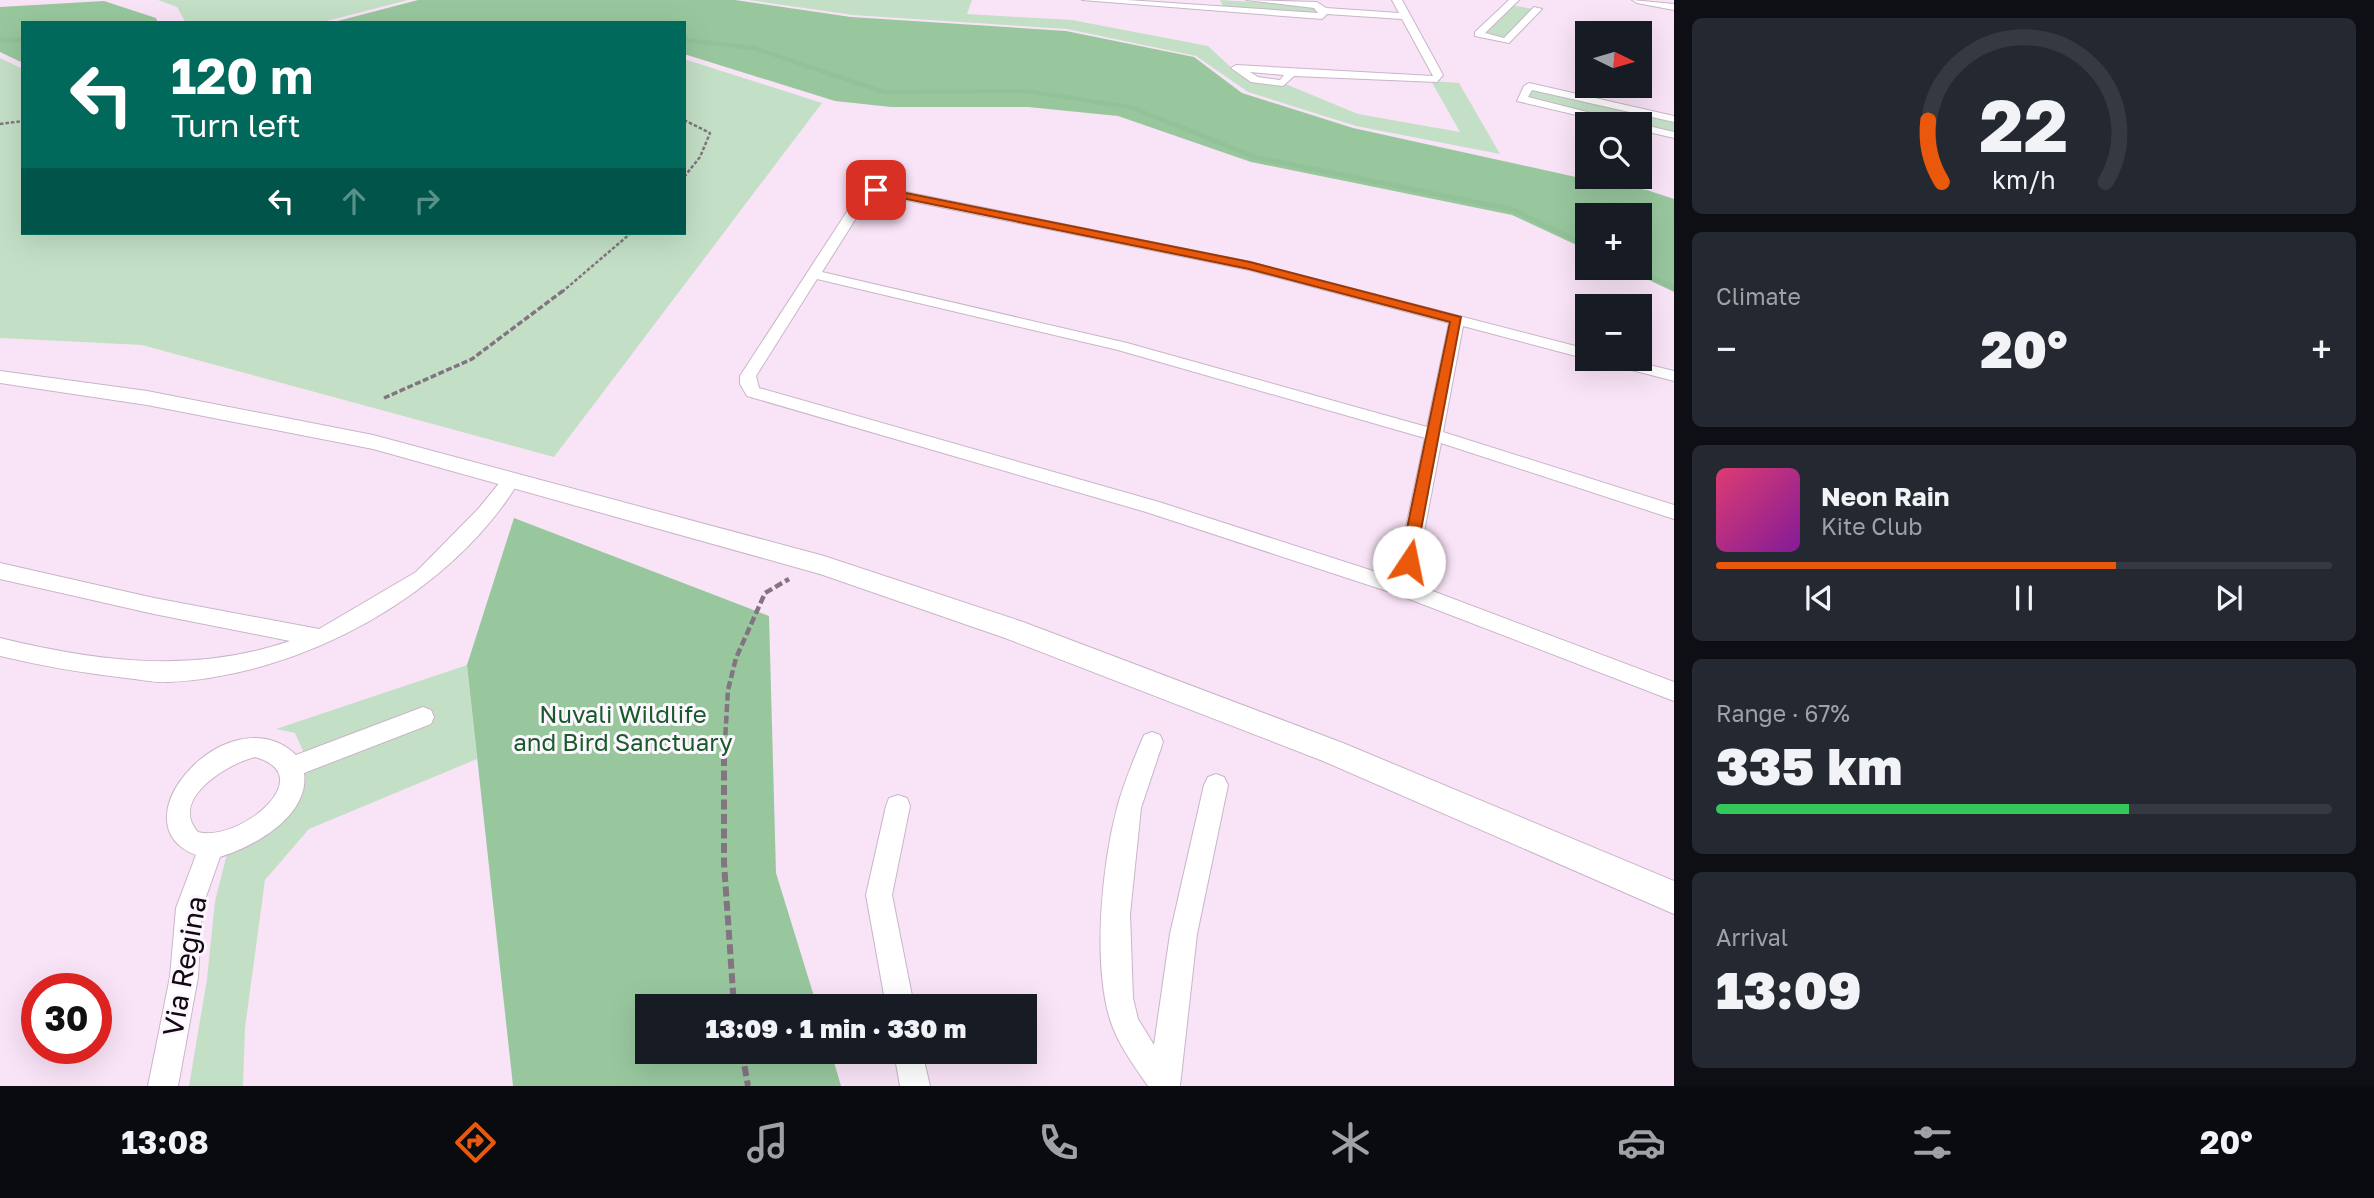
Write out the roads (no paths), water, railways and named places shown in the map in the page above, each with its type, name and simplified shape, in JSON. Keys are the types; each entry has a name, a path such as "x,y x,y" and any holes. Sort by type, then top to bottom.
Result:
{"street":[{"path":"1087,0 1219,5 1322,16 1323,11"},
{"path":"1251,0 1317,5 1323,11 1406,16"},
{"path":"1291,73 1437,79 1438,75 1397,0"},
{"path":"1637,0 1674,7"},
{"path":"1512,1 1537,9 1506,41 1478,34 1502,11 1512,1"},
{"path":"1577,112 1521,99 1529,86 1643,112"},
{"path":"1652,114 1674,119"},
{"path":"1652,130 1674,135"},
{"path":"1575,351 1250,266 876,190 865,193 748,376 747,384 754,392 1152,507 1403,588 1674,692"},
{"path":"814,274 1122,346 1434,435 1674,512"},
{"path":"1403,588 1457,320"},
{"path":"1652,370 1674,376"},
{"path":"0,377 147,398 373,442 813,563 1014,630 1333,752 1674,898"},
{"path":"0,647 57,661 167,673 260,660 321,638 423,577 486,513 511,480"},
{"path":"0,571 154,606 321,638"},
{"path":"292,767 424,717"},
{"path":"1152,742 1128,810 1117,912 1116,961 1123,1018 1135,1043 1165,1086"},
{"path":"255,747 272,749 285,756 292,767 288,796 265,826 229,844 211,847 188,839 182,834 177,821 178,804 201,772 236,751 255,747"},
{"path":"1165,1086 1168,1040 1185,928 1216,785"},
{"path":"898,806 879,895 898,994"},
{"name":"Via Regina","path":"163,1086 184,976 190,908 211,847"},
{"path":"910,1064 915,1086"}],"waterway":[{"path":"0,40 21,40"},
{"path":"686,40 754,48 884,92 1025,91 1130,107 1185,129"},
{"path":"1181,127 1254,157 1514,210 1575,240"},
{"path":"1652,278 1674,288"}],"park label":[{"name":"Nuvali Wildlife and Bird Sanctuary","path":"623,727"}]}
